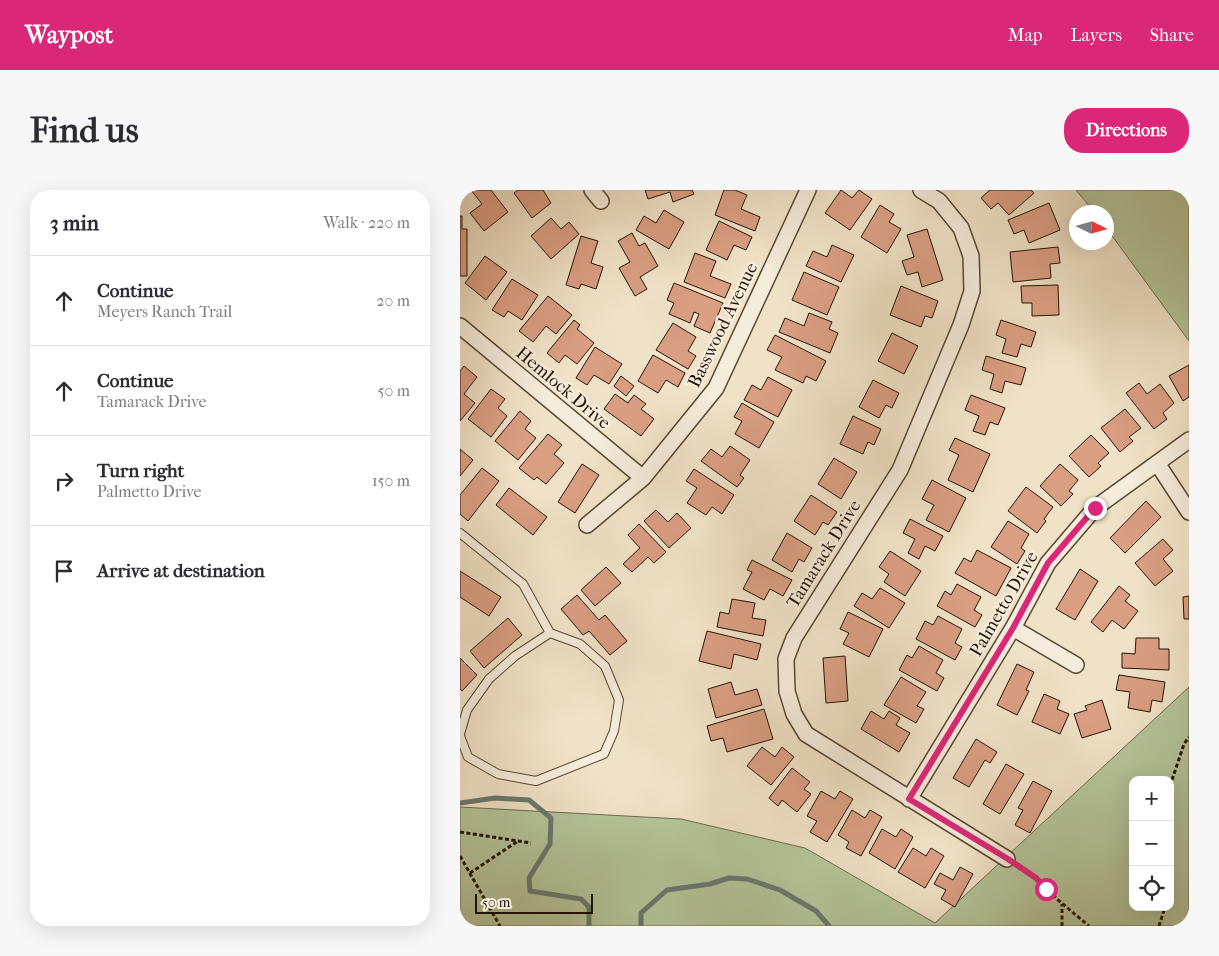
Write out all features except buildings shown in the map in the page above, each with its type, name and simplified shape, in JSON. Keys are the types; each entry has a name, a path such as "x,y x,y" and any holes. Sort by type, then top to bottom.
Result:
{"street":[{"name":"Basswood Avenue","path":"587,525 643,478 716,388 808,190"},
{"name":"Tamarack Drive","path":"921,190 939,201 961,228 971,256 972,291 962,325 900,470 794,638 786,659 787,691 794,714 806,734 1008,859"},
{"name":"Hemlock Drive","path":"460,326 643,478"},
{"name":"Palmetto Drive","path":"909,799 1013,628 1048,563 1095,508 1189,440"},
{"path":"1157,463 1189,512"},
{"path":"1013,628 1076,665"}],"lane":[{"path":"460,533 523,584 550,633 580,644 605,666 619,700 614,731 604,754 536,781 498,774 468,757 460,735 467,710 489,679 515,656 550,633"}],"path":[{"path":"1173,776 1184,744 1189,737"},
{"path":"460,832 531,843"},
{"path":"470,874 519,841"},
{"path":"460,856 500,926"},
{"path":"1008,859 1036,878 1062,904 1089,926"},
{"path":"1062,904 1062,926"},
{"path":"1159,926 1164,911"}],"green space":[{"path":"1076,190 1189,190 1189,341 1114,239 1114,205 1088,205"},
{"path":"1189,687 1189,926 460,926 460,807 681,819 805,848 935,923"}],"waterway":[{"path":"460,803 495,798 529,800 551,818 550,844 529,878 530,891 581,899 589,907 589,926"},
{"path":"641,926 641,913 667,890 710,884 729,878 747,879 780,890 816,911 829,926"}],"route":[{"path":"1046,889 1036,878 1008,859 909,799 1013,628 1048,563 1095,508"}]}
